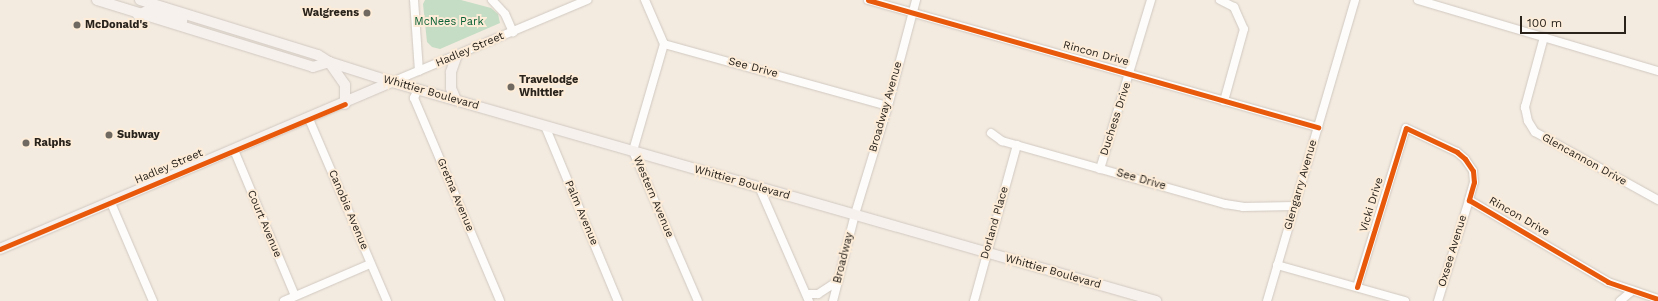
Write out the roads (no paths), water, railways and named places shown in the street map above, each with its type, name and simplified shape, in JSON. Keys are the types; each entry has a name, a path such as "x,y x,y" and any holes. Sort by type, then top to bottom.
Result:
{"main road":[{"name":"Whittier Boulevard","path":"97,0 138,14 313,67 329,62"},
{"path":"112,0 136,6 141,0"},
{"name":"Whittier Boulevard","path":"141,0 318,54 329,62 392,82 1156,301"},
{"path":"138,14 149,10 182,21 198,18"},
{"path":"266,53 290,53 297,48"},
{"path":"456,100 451,88 451,72 457,55"},
{"path":"329,62 345,85 345,104"},
{"name":"Hadley Street","path":"0,249 345,104 392,82"}],"street":[{"path":"414,0 419,71"},
{"path":"492,0 505,14 513,32"},
{"name":"Hadley Street","path":"392,82 587,0"},
{"path":"644,0 664,44"},
{"name":"Rincon Drive","path":"868,0 912,14 1318,127"},
{"name":"Broadway Avenue","path":"855,214 888,106 916,0"},
{"name":"Duchess Drive","path":"1100,169 1130,74 1151,0"},
{"path":"1220,0 1234,7 1244,29 1224,101"},
{"name":"Glengarry Avenue","path":"1267,301 1355,0"},
{"path":"1418,0 1658,71"},
{"name":"Glencannon Drive","path":"1544,37 1525,107 1528,121 1535,132 1658,200"},
{"name":"See Drive","path":"664,44 888,106"},
{"name":"Western Avenue","path":"664,44 633,151 698,301"},
{"name":"Gretna Avenue","path":"418,89 414,98 500,301"},
{"name":"Canobie Avenue","path":"309,119 386,301"},
{"name":"Palm Avenue","path":"544,126 618,301"},
{"name":"Vicki Drive","path":"1357,287 1406,128 1457,152 1465,159 1473,171 1474,182 1469,200"},
{"name":"See Drive","path":"991,133 1002,141 1231,205 1294,206"},
{"name":"Dorland Place","path":"974,301 1017,145"},
{"name":"Court Avenue","path":"234,150 295,296"},
{"path":"760,188 808,297 812,301"},
{"name":"Rincon Drive","path":"1469,200 1608,282 1658,299"},
{"name":"Oxsee Avenue","path":"1438,301 1469,200"},
{"path":"111,202 153,301"},
{"name":"Broadway","path":"833,301 855,214"},
{"path":"284,301 370,264"},
{"path":"1277,265 1405,301"},
{"path":"808,297 818,294 838,281"},
{"path":"1620,301 1632,291"}],"place":[{"name":"Walgreens","path":"367,13"},
{"name":"McDonald's","path":"77,25"},
{"name":"Travelodge Whittier","path":"511,87"},
{"name":"Subway","path":"109,135"},
{"name":"Ralphs","path":"26,143"}],"park label":[{"name":"McNees Park","path":"449,22"}]}
